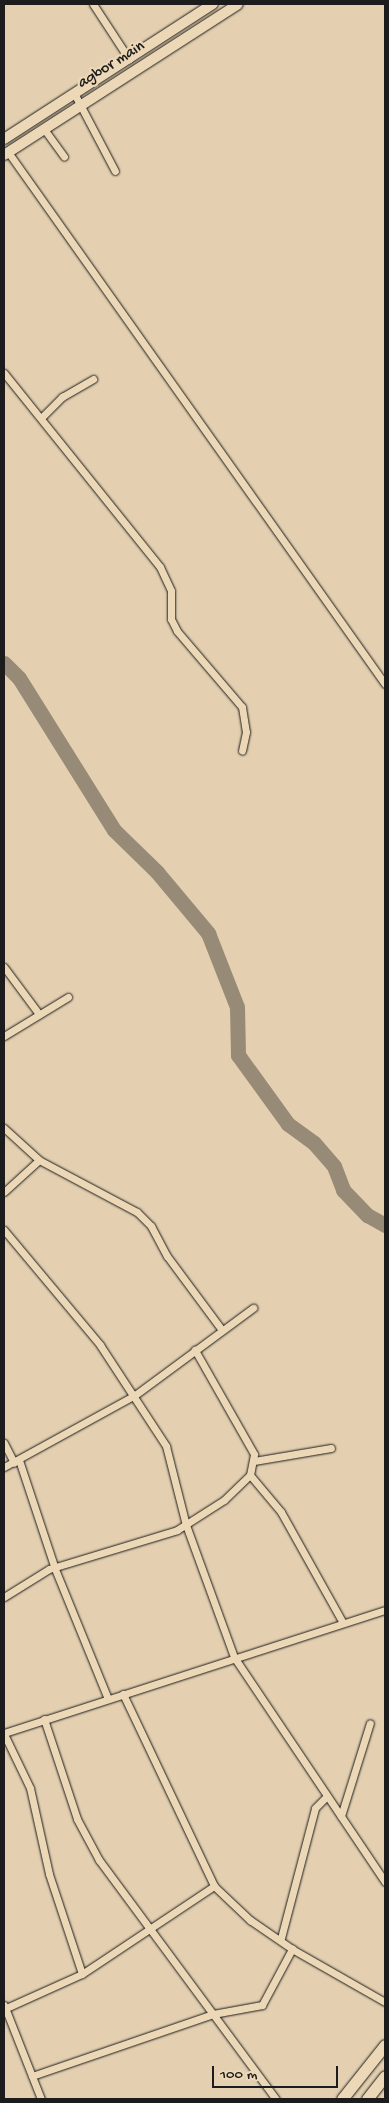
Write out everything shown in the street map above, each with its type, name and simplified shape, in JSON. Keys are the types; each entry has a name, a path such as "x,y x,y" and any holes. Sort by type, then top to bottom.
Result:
{"highway":[{"path":"342,2099 385,2045"},
{"path":"367,2099 385,2076"}],"main road":[{"name":"agbor main","path":"4,139 213,4"},
{"name":"agbor main","path":"6,154 80,104 238,4"}],"street":[{"path":"93,4 129,60"},
{"path":"74,93 115,171"},
{"path":"44,128 64,157"},
{"path":"6,154 385,684"},
{"path":"4,373 160,567 171,591 171,619 177,631 242,707 246,732 242,751"},
{"path":"41,418 62,397 93,379"},
{"path":"4,967 39,1014"},
{"path":"4,1036 68,997"},
{"path":"4,1128 39,1160 137,1212 151,1226 167,1256 222,1330"},
{"path":"4,1192 39,1160"},
{"path":"4,1230 19,1254 69,1306 135,1395 166,1446 186,1525 234,1657 385,1882"},
{"path":"4,1467 135,1395 252,1308"},
{"path":"4,1598 55,1569 186,1525 250,1475 254,1461 195,1350"},
{"path":"4,1443 17,1461 55,1569 108,1699"},
{"path":"254,1461 331,1448"},
{"path":"250,1475 281,1512 343,1623"},
{"path":"82,1974 49,1874 30,1788 4,1733 44,1718 385,1610"},
{"path":"123,1694 214,1886 250,1920 281,1938 292,1949 385,2002"},
{"path":"44,1718 77,1819 99,1860 147,1929 276,2099"},
{"path":"341,1816 370,1723"},
{"path":"281,1938 315,1808 326,1796"},
{"path":"41,2099 4,2007 82,1974 214,1886"},
{"path":"32,2076 213,2014 256,2007 268,2000 292,1949"}],"waterway":[{"path":"4,663 19,678 114,830 157,872 208,933 237,1007 238,1055 288,1124 314,1143 334,1166 343,1190 367,1215 385,1225"}]}
